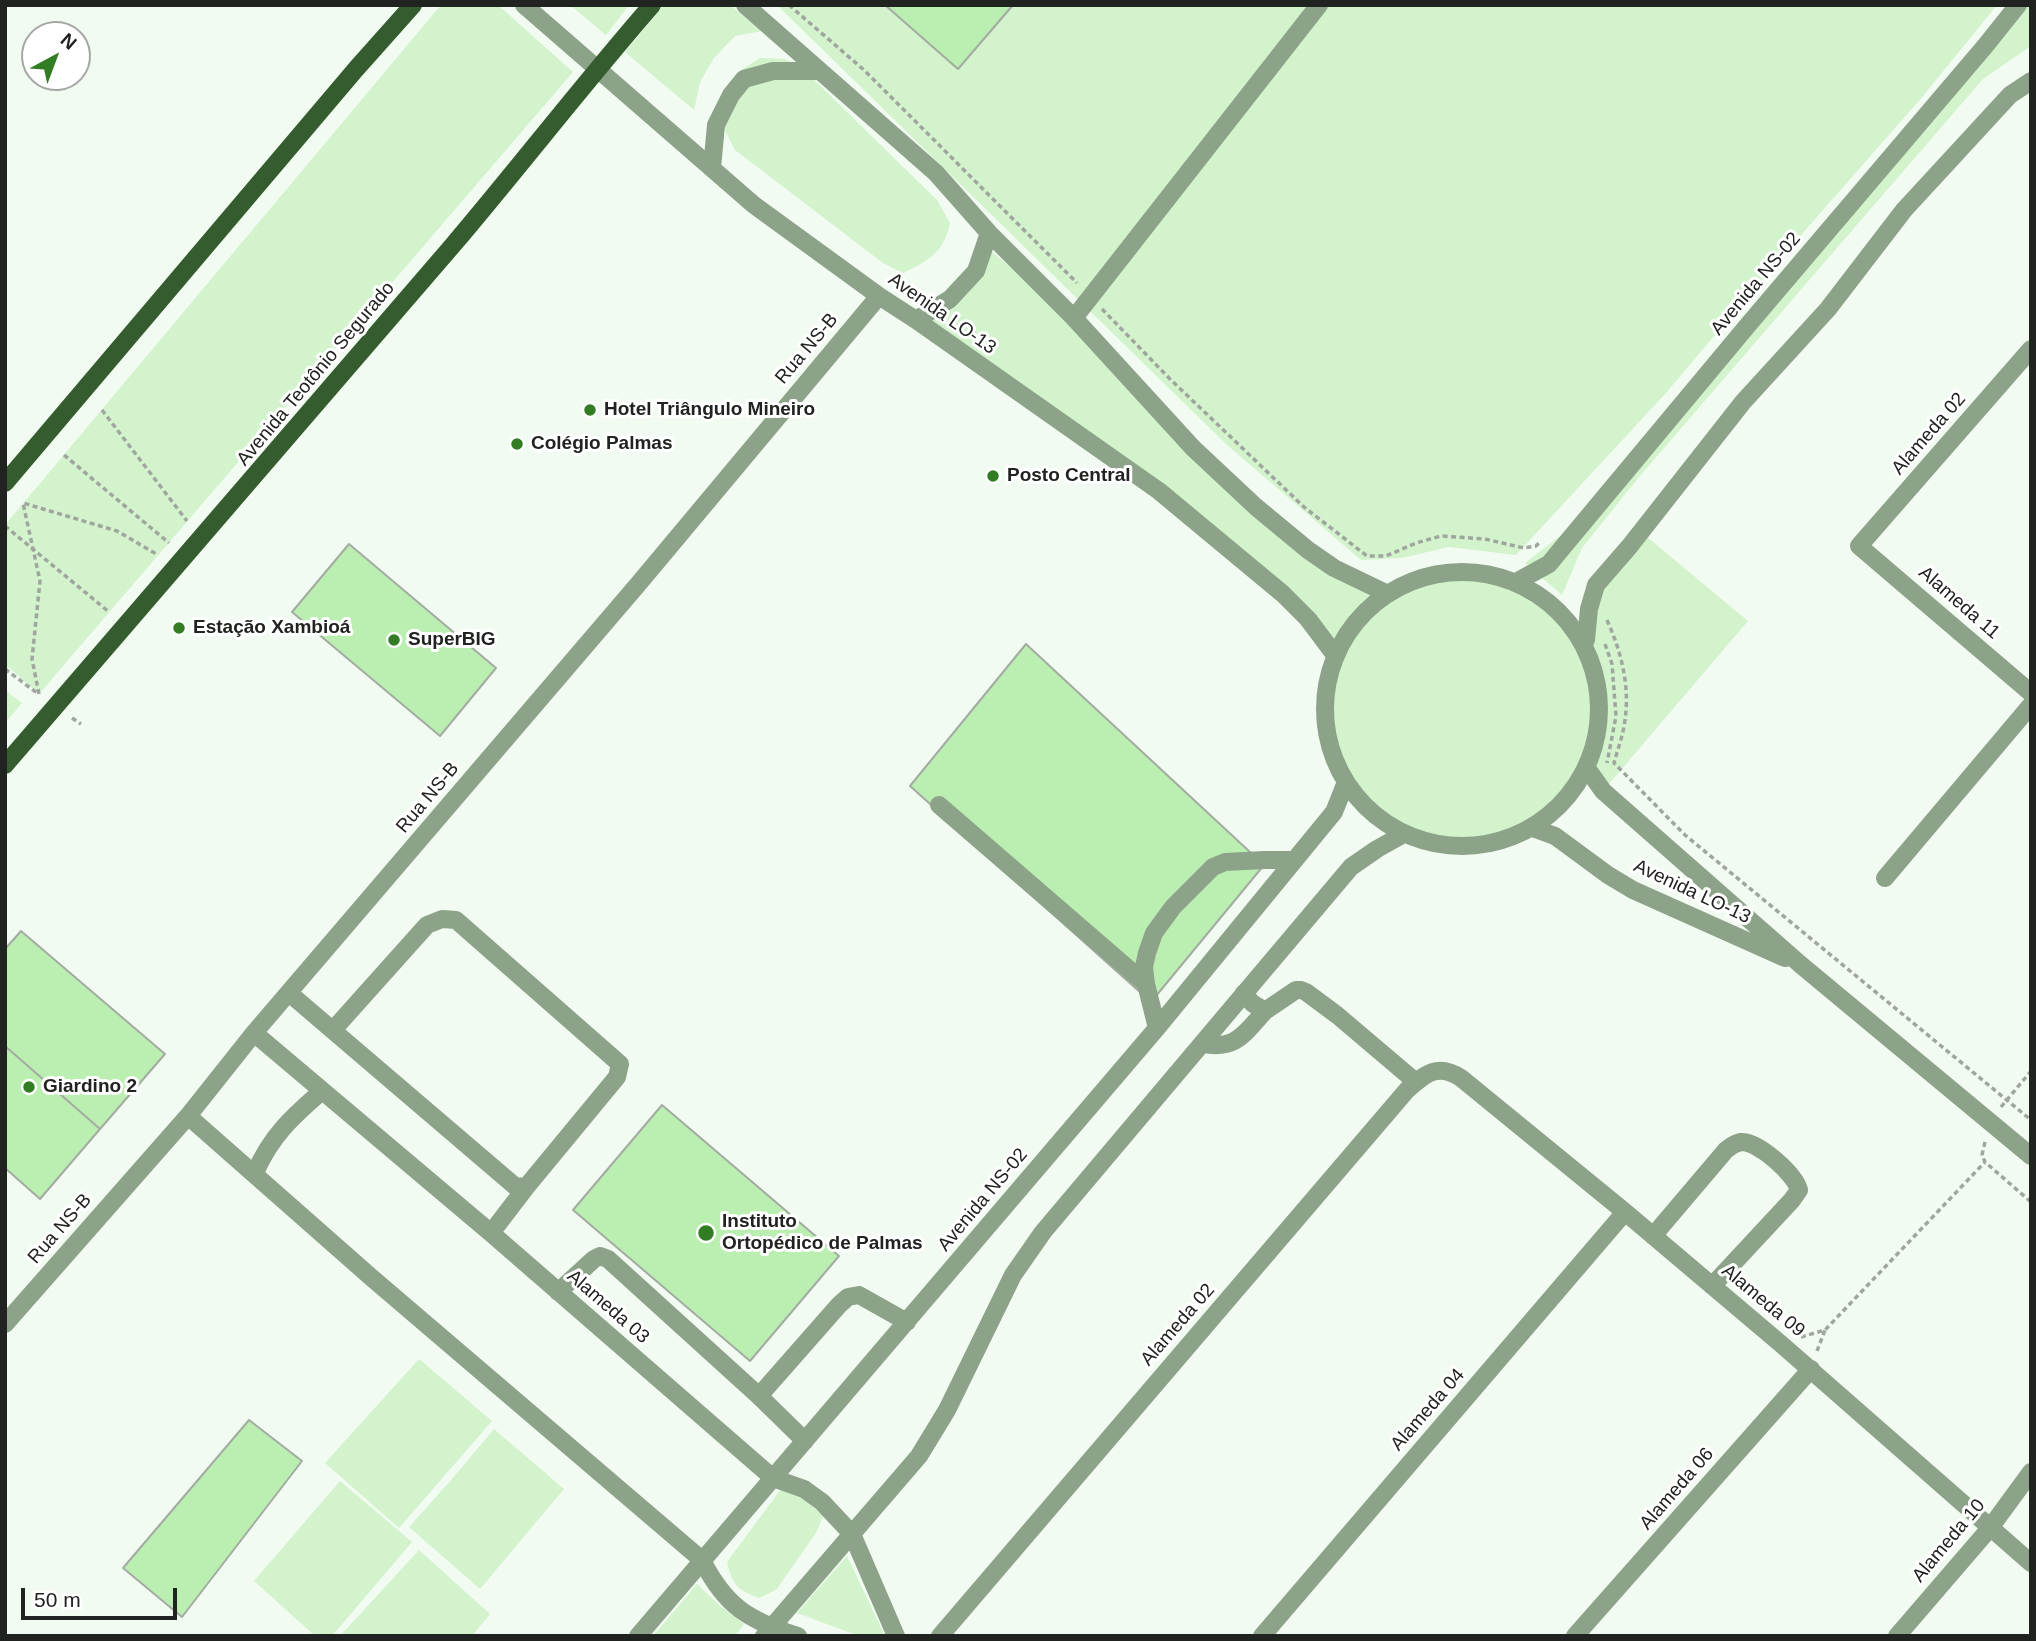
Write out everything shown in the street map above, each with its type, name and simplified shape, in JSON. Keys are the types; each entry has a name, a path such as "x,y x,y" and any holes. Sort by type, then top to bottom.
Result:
{"main road":[{"path":"5,483 413,5"},
{"name":"Avenida Teotônio Segurado","path":"5,765 293,434 652,5"}],"street":[{"name":"Avenida LO-13","path":"524,5 754,205 879,296 1159,491 1283,593 1308,619 1335,655"},
{"path":"745,5 936,173 989,233 1074,318 1193,448 1256,507 1334,568 1388,594"},
{"path":"1074,318 1320,5"},
{"name":"Avenida NS-02","path":"1518,581 1549,564 2018,5"},
{"path":"712,168 716,125 731,95 744,79 773,71 817,71"},
{"path":"1594,637 1548,600 1518,581 1483,572 1455,572 1413,580 1388,594 1348,635 1335,655 1323,719 1327,744 1346,782 1373,814 1402,835 1430,845 1492,845 1534,828 1564,803 1586,767 1597,727 1594,637 1589,609 1596,585 1742,402 1828,309 1904,210 2010,95 2031,81"},
{"path":"916,320 950,299 976,271 989,233"},
{"name":"Rua NS-B","path":"5,1324 188,1116 254,1033 640,582 879,296"},
{"name":"Alameda 02","path":"1859,546 2031,349"},
{"name":"Alameda 11","path":"1859,546 2031,692"},
{"path":"1885,878 2031,705"},
{"name":"Avenida LO-13","path":"1586,767 1602,791 1801,965 2031,1156"},
{"name":"Avenida NS-02","path":"638,1636 1157,1028 1334,812 1346,782"},
{"path":"939,805 1146,984"},
{"name":"Avenida LO-13","path":"1534,828 1555,836 1633,890 1801,965"},
{"path":"767,1632 919,1456 947,1410 1013,1275 1043,1232 1352,867 1402,835"},
{"path":"1157,1028 1144,967 1154,933 1173,907 1213,867 1225,862 1295,860"},
{"path":"333,1030 427,925 442,919 456,919 620,1064 617,1077 491,1233"},
{"path":"1203,1044 1218,1047 1232,1044 1265,1011 1296,990 1301,990 1337,1015 1416,1082"},
{"path":"289,993 516,1187 527,1186"},
{"path":"1244,993 1252,1003 1265,1011"},
{"name":"Alameda 03","path":"254,1033 491,1233 774,1478 804,1489 822,1502 852,1534 896,1636"},
{"name":"Alameda 02","path":"940,1636 1398,1101 1416,1082 1436,1070 1450,1071 1461,1078"},
{"name":"Alameda 09","path":"1461,1078 1811,1369 2031,1563"},
{"path":"255,1173 264,1153 277,1135 294,1115 322,1091"},
{"path":"188,1116 372,1278 702,1560 712,1581 739,1609 767,1632 798,1636"},
{"path":"1653,1236 1726,1150 1735,1144 1743,1142 1754,1145 1780,1165 1797,1184 1798,1191 1712,1286"},
{"name":"Alameda 04","path":"1262,1636 1625,1212"},
{"path":"558,1292 594,1259 600,1256 608,1259 805,1441"},
{"path":"759,1396 848,1297 859,1295 907,1322"},
{"name":"Alameda 06","path":"1576,1636 1811,1369"},
{"name":"Alameda 10","path":"1897,1636 1990,1528 2031,1472"}],"path":[{"path":"789,5 864,70 1170,379 1304,507 1367,556 1386,556 1441,536 1485,538 1524,548 1536,546 1542,541"},
{"path":"102,410 187,521"},
{"path":"64,455 169,543"},
{"path":"39,694 32,659 40,582 23,503 117,531 158,555"},
{"path":"5,527 109,612"},
{"path":"1605,614 1619,648 1626,691 1624,726 1614,763 1685,835 2031,1120"},
{"path":"1594,637 1612,664 1616,716 1607,762 1609,772"},
{"path":"2031,1071 1990,1121 1982,1155 1985,1162 2031,1202"},
{"path":"1781,1344 1825,1330 1985,1162"}],"green space":[{"path":"441,5 498,5 573,72 39,694 5,664 5,525"},
{"path":"570,5 629,5 606,35"},
{"path":"664,5 730,5 762,31 735,36 714,58 700,82 694,110 625,52"},
{"path":"777,5 1997,5 1923,96 1665,394 1516,555 1449,547 1402,558 1361,560 1227,445"},
{"path":"2025,5 2031,5 2031,46 1983,79 1639,477 1582,548 1562,595 1525,563 1578,522"},
{"path":"760,58 785,59 802,68 937,200 950,223 944,242 934,255 903,273 883,263 735,150 721,123 724,96 738,72"},
{"path":"982,244 1074,318 1217,479 1388,594 1456,572 1518,581 1586,639 1589,609 1640,531 1748,621 1603,791 1586,768 1564,803 1492,845 1430,845 1402,835 1346,782 1325,698 1335,655 1267,580 916,320 963,287"},
{"path":"5,690 22,703 5,723"},
{"path":"419,1359 492,1421 399,1528 325,1463"},
{"path":"494,1429 564,1489 480,1589 409,1527"},
{"path":"340,1481 412,1542 332,1636 315,1636 254,1581"},
{"path":"781,1489 802,1497 823,1516 816,1533 776,1590 759,1598 737,1585 727,1562"},
{"path":"419,1550 490,1614 472,1636 340,1636"},
{"path":"847,1556 885,1636 859,1636 797,1613"},
{"path":"697,1584 744,1624 735,1636 653,1636"}],"building":[{"path":"885,5 1013,5 958,69"},
{"name":"SuperBIG","path":"349,544 496,668 440,736 292,612"},
{"path":"1026,644 1264,865 1151,1002 910,786"},
{"path":"21,931 165,1054 100,1129 5,1046 5,949"},
{"name":"Giardino 2","path":"5,1046 100,1129 40,1199 5,1168"},
{"name":"Instituto Ortopédico de Palmas","path":"662,1105 839,1256 750,1361 573,1210"},
{"path":"249,1420 302,1461 182,1617 123,1568"}],"place":[{"name":"Hotel Triângulo Mineiro","path":"590,410"},
{"name":"Colégio Palmas","path":"517,444"},
{"name":"Posto Central","path":"993,476"},
{"name":"Estação Xambioá","path":"179,628"},
{"name":"SuperBIG","path":"394,640"},
{"name":"Giardino 2","path":"29,1087"},
{"name":"Instituto Ortopédico de Palmas","path":"706,1233"}]}
